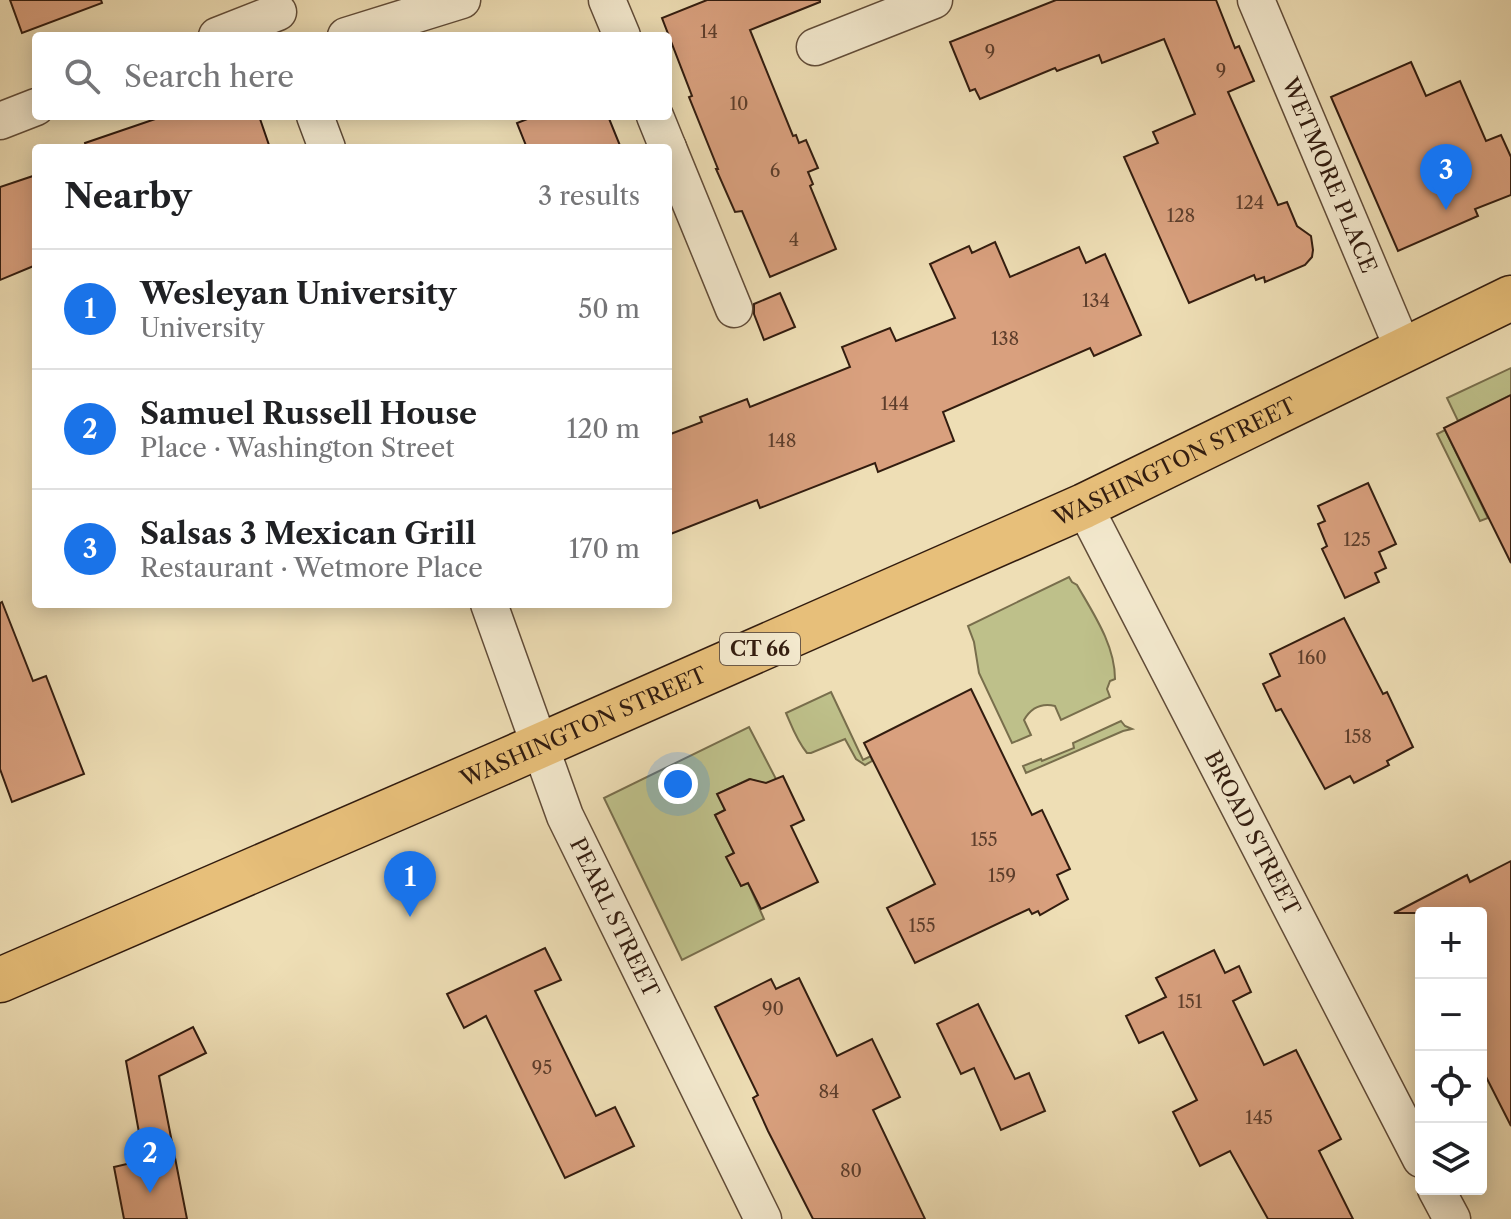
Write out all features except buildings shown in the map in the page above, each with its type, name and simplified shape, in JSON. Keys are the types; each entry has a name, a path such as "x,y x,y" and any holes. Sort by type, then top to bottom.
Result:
{"highway":[{"name":"WASHINGTON STREET","path":"0,980 1084,506 1511,298"}],"street":[{"path":"359,32 462,0"},
{"path":"607,0 620,32"},
{"path":"815,47 934,0"},
{"name":"WETMORE PLACE","path":"1256,0 1404,351"},
{"path":"230,32 280,16"},
{"path":"0,121 32,109"},
{"path":"316,120 326,144"},
{"path":"657,120 666,144"},
{"path":"672,158 734,309"},
{"name":"BROAD STREET","path":"1084,506 1415,1147"},
{"name":"PEARL STREET","path":"490,608 565,816 763,1219"},
{"path":"1439,1195 1452,1219"}],"green space":[{"path":"1511,368 1511,395 1458,421 1447,398"},
{"path":"1445,430 1488,518 1480,521 1437,434"},
{"path":"1069,577 1077,585 1107,642 1115,679 1110,681 1107,689 1110,697 1061,720 1055,706 1037,707 1024,720 1031,735 1012,743 979,673 968,626"},
{"path":"831,692 863,760 871,756 872,761 865,765 856,759 845,739 807,753 795,734 786,713"},
{"path":"1121,721 1132,729 1026,773 1023,766 1074,748 1073,743"},
{"path":"749,727 776,779 767,784 749,779 718,794 725,810 715,815 734,853 727,857 741,886 748,883 764,919 682,960 604,798"}],"place":[{"name":"Salsas 3 Mexican Grill","path":"1446,210"},
{"name":"Wesleyan University","path":"410,917"},
{"name":"Samuel Russell House","path":"150,1193"}]}
